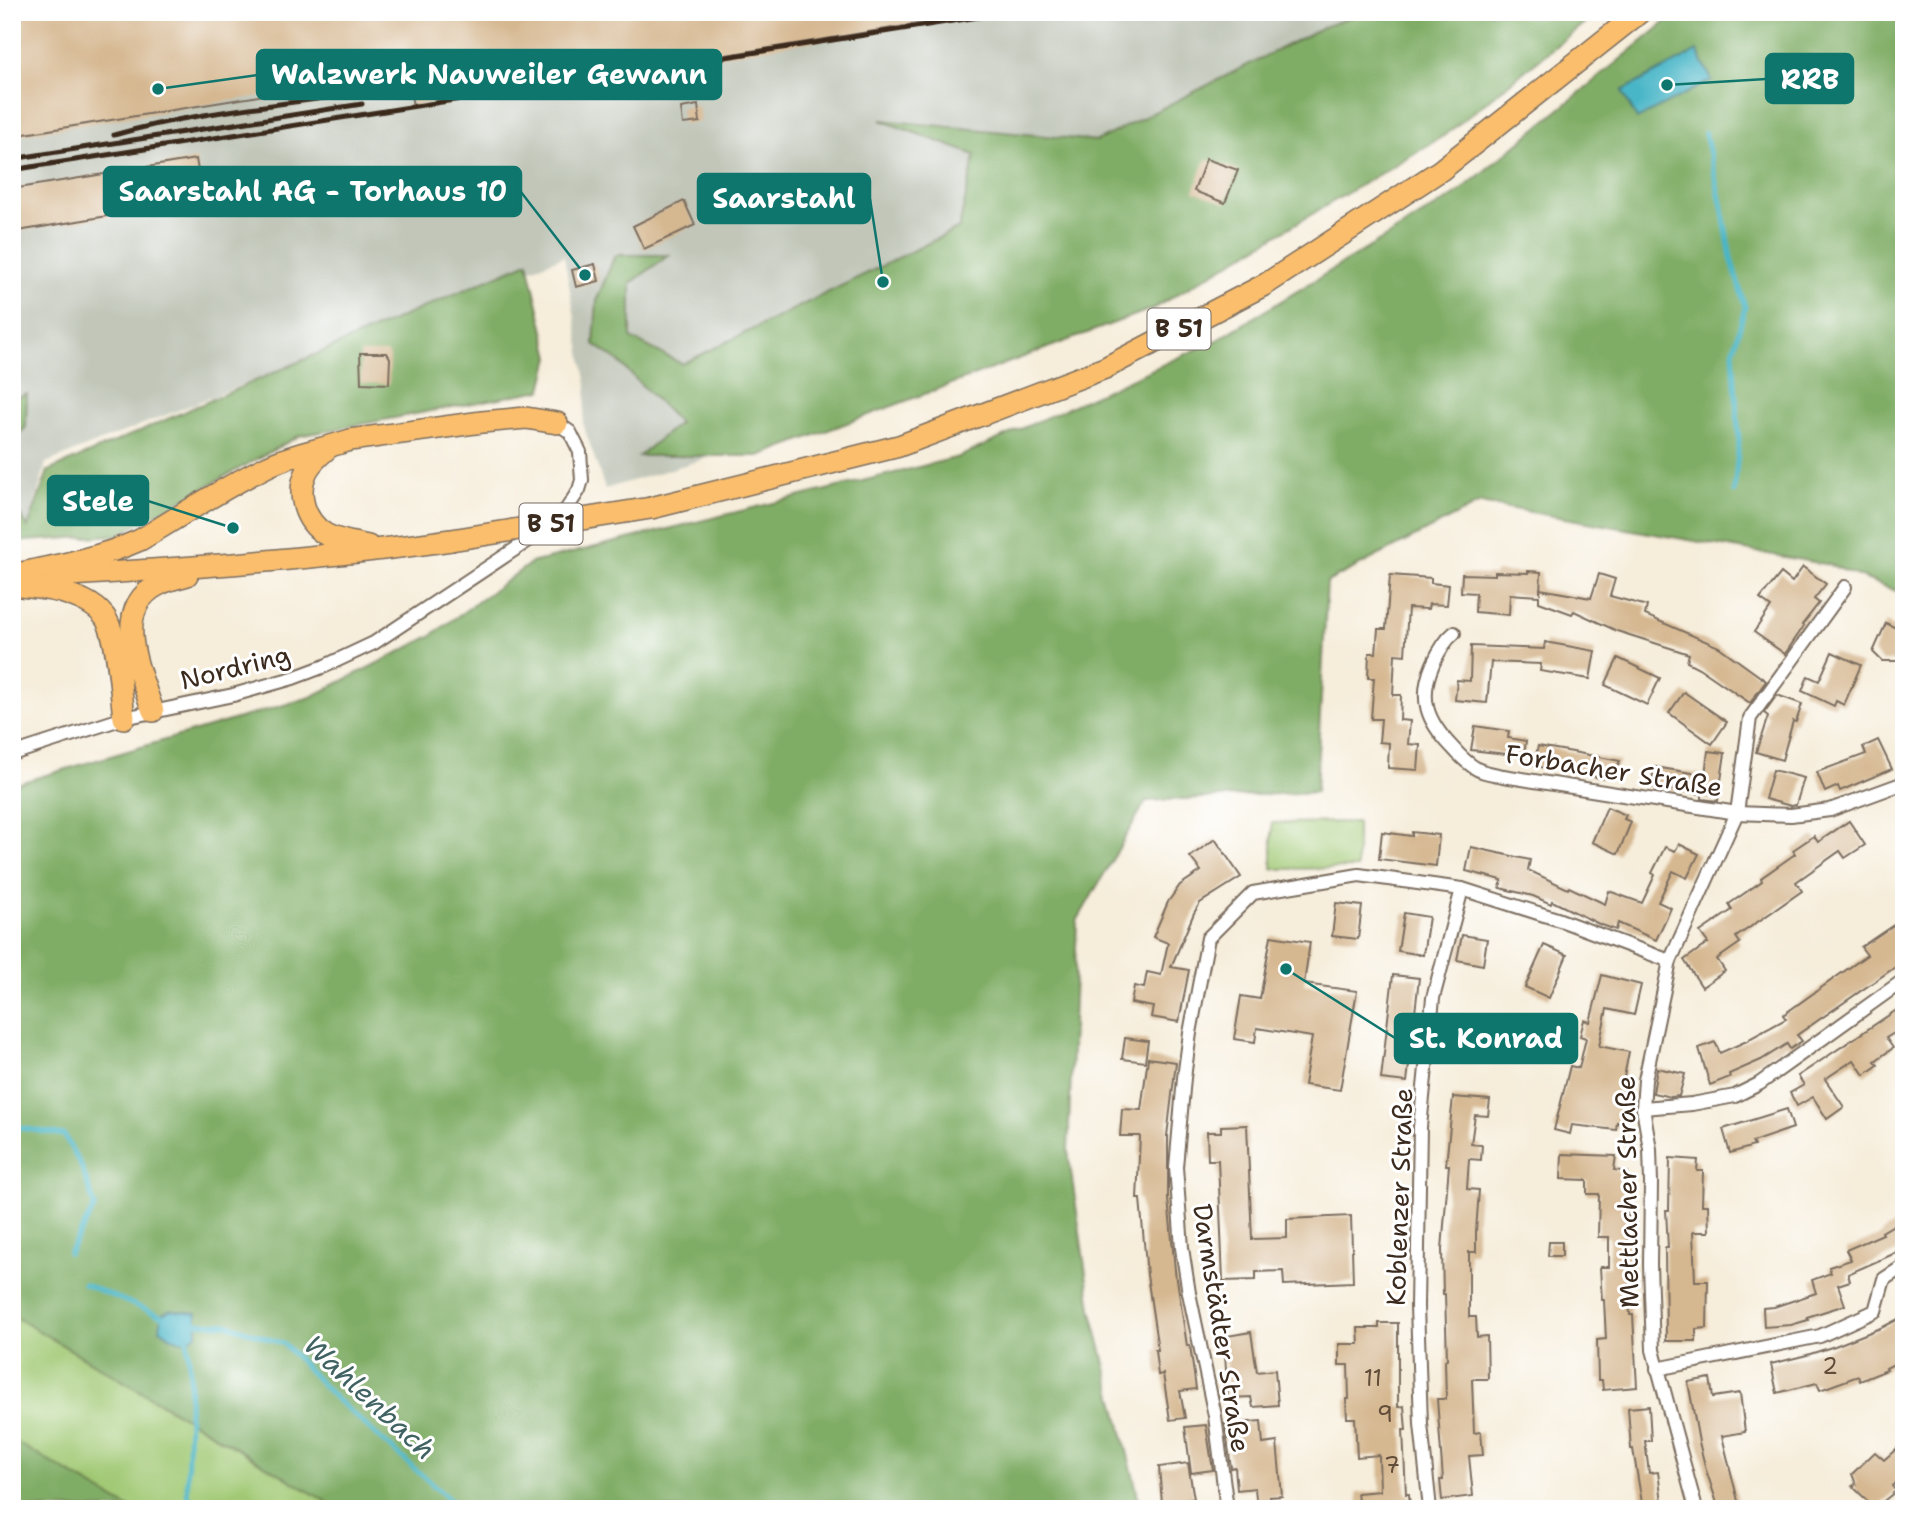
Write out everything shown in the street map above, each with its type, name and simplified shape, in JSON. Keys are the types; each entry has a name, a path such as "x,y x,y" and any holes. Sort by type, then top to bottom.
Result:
{"main road":[{"name":"B 51","path":"12,577 213,567 391,549 651,508 899,446 1105,368 1266,284 1441,170 1640,12"},
{"path":"12,577 119,550 263,468 300,453 350,440 482,422 526,418 557,423"},
{"path":"330,447 316,458 307,470 302,484 302,502 308,515 327,535 391,549"},
{"path":"153,711 131,639 132,618 137,604 160,584 213,567"},
{"path":"12,585 60,592 81,599 106,617 112,631 124,718"}],"street":[{"name":"Nordring","path":"12,754 124,718 233,695 293,678 374,643 535,536 566,510 582,480 580,452 570,432 557,423"},
{"name":"Mettlacher Straße","path":"1696,1508 1653,1350 1650,1149 1643,1108 1645,1080 1670,961 1737,813 1750,718 1845,587"},
{"name":"Forbacher Straße","path":"1454,633 1438,652 1424,694 1429,718 1442,737 1477,769 1503,776 1737,813 1791,815 1830,810 1904,783"},
{"name":"Darmstädter Straße","path":"1227,1509 1215,1416 1182,1248 1176,1167 1190,1032 1208,938 1253,893 1359,875 1462,889 1560,920 1670,961"},
{"name":"Koblenzer Straße","path":"1430,1509 1421,1424 1417,1306 1420,1126 1433,998 1462,889"},
{"path":"1643,1108 1692,1104 1735,1096 1759,1084 1904,980"},
{"path":"1657,1369 1820,1336 1875,1311 1884,1279 1904,1266"}],"shaded area":[{"path":"12,12 1598,12 1445,135 1154,308 949,385 605,489 583,424 587,386 564,256 46,463 28,528 12,504"}],"green space":[{"path":"1366,12 1598,12 1445,135 1154,308 759,456 639,456 679,423 618,361 594,344 597,299 615,255 669,255 631,283 631,338 682,364 959,228 975,155 880,120 1097,141 1323,27"},
{"path":"1678,12 1904,12 1904,594 1830,565 1480,503 1327,582 1316,792 1146,801 1077,921 1068,1151 1091,1308 1137,1491 1138,1509 339,1509 12,1315 12,785 311,697 429,637 531,563 959,457 1217,340 1455,195"},
{"path":"528,262 550,357 542,390 299,436 118,535 12,542 12,504 28,527 48,471"},
{"path":"27,394 26,427 12,442 12,399"},
{"path":"1357,822 1357,868 1272,869 1272,823"},
{"path":"12,1315 339,1509 131,1509 12,1440"},
{"path":"12,1440 131,1509 12,1509"}],"water":[{"path":"1697,51 1712,80 1637,119 1622,91"},
{"path":"170,1310 197,1313 197,1334 182,1341 160,1329 162,1314"}],"building":[{"path":"12,12 942,12 942,20 413,106 407,72 12,136"},
{"path":"698,105 700,122 683,124 681,108"},
{"path":"196,159 203,200 12,232 12,189"},
{"path":"1206,159 1238,170 1225,203 1194,191"},
{"path":"684,201 695,225 644,249 633,226"},
{"path":"595,264 599,281 576,287 572,270"},
{"path":"360,353 387,353 390,358 389,384 361,383"},
{"path":"1803,567 1826,584 1814,599 1819,603 1785,654 1754,632 1771,607 1760,599 1781,573 1792,582"},
{"path":"1495,572 1541,572 1540,589 1591,598 1599,574 1615,579 1610,596 1647,606 1645,615 1719,647 1766,681 1750,703 1687,662 1689,654 1617,631 1574,611 1572,614 1539,602 1539,596 1510,594 1509,615 1475,612 1476,593 1461,592 1462,574 1495,575"},
{"path":"1390,575 1431,578 1431,583 1449,585 1447,605 1429,604 1428,609 1408,608 1405,655 1395,654 1393,695 1401,695 1400,720 1410,721 1408,744 1420,745 1418,770 1388,768 1389,743 1379,742 1381,719 1371,719 1374,678 1368,678 1369,653 1376,653 1378,629 1386,629"},
{"path":"1886,623 1904,632 1904,661 1882,661 1873,652"},
{"path":"1545,642 1595,651 1590,679 1540,671 1541,664 1491,662 1487,703 1455,700 1457,680 1470,681 1471,646 1544,649"},
{"path":"1832,652 1861,665 1844,705 1836,701 1834,706 1802,691 1808,676 1819,681"},
{"path":"1618,658 1660,678 1647,705 1605,685"},
{"path":"1684,692 1727,722 1712,744 1669,713"},
{"path":"1777,695 1802,704 1796,722 1793,721 1782,760 1756,752 1768,716 1764,713"},
{"path":"1475,726 1509,731 1508,738 1526,741 1524,756 1471,750"},
{"path":"1878,740 1892,769 1840,791 1838,786 1825,792 1817,772 1866,754 1863,747"},
{"path":"1538,746 1620,761 1611,779 1534,766"},
{"path":"1708,751 1725,753 1718,801 1702,799 1702,794 1651,787 1654,767 1705,775"},
{"path":"1773,770 1804,778 1796,805 1765,799"},
{"path":"1607,807 1626,815 1624,819 1631,822 1618,854 1592,842"},
{"path":"1849,821 1865,845 1845,858 1840,851 1796,882 1802,891 1736,937 1740,943 1717,959 1725,971 1702,987 1684,960 1708,943 1700,932 1732,910 1729,904 1795,854 1793,850 1814,836 1818,842"},
{"path":"1382,832 1412,836 1412,832 1439,835 1436,866 1379,859"},
{"path":"1215,839 1241,877 1200,903 1194,913 1171,967 1189,970 1179,1022 1151,1017 1153,1007 1131,1003 1134,986 1144,988 1147,972 1161,975 1168,943 1153,937 1168,902 1180,885 1201,871 1190,857"},
{"path":"1679,844 1699,854 1687,878 1673,871 1658,902 1671,908 1656,940 1618,923 1616,930 1599,924 1552,901 1551,904 1533,896 1500,888 1502,880 1466,871 1471,847 1530,860 1528,870 1605,904 1609,891 1642,903 1655,875 1652,873 1665,847 1675,851"},
{"path":"1336,903 1362,906 1358,939 1332,936"},
{"path":"1404,913 1429,917 1423,955 1398,951"},
{"path":"1904,918 1904,961 1797,1035 1802,1041 1790,1049 1787,1044 1761,1060 1729,1074 1730,1077 1710,1085 1699,1048 1715,1042 1720,1053 1786,1019 1783,1015 1867,955 1861,947"},
{"path":"1462,935 1487,939 1483,965 1457,960"},
{"path":"1271,936 1310,942 1304,984 1357,991 1340,1090 1304,1085 1312,1037 1257,1028 1255,1042 1234,1039 1241,996 1260,999"},
{"path":"1544,945 1567,955 1549,998 1525,987"},
{"path":"1393,975 1419,978 1407,1082 1381,1079"},
{"path":"1602,975 1641,985 1634,1015 1607,1009 1599,1046 1629,1052 1624,1077 1628,1078 1621,1123 1617,1122 1616,1130 1572,1125 1570,1134 1554,1130 1570,1066 1579,1068 1586,1038 1580,1036 1584,1020 1590,1022"},
{"path":"1904,1005 1904,1027 1886,1038 1893,1048 1875,1061 1878,1065 1864,1075 1854,1060 1825,1079 1844,1107 1827,1119 1813,1097 1797,1106 1790,1093 1804,1085 1798,1076"},
{"path":"1449,1021 1476,1024 1471,1063 1444,1060"},
{"path":"1125,1038 1148,1041 1145,1062 1122,1059"},
{"path":"1148,1058 1176,1062 1167,1136 1168,1199 1176,1280 1196,1389 1180,1391 1185,1418 1170,1420 1163,1374 1158,1375 1155,1350 1158,1350 1140,1199 1137,1199 1140,1136 1120,1136 1122,1109 1141,1110"},
{"path":"1657,1068 1685,1074 1679,1096 1653,1093"},
{"path":"1453,1097 1490,1100 1488,1116 1475,1115 1471,1144 1482,1145 1481,1160 1469,1159 1467,1189 1479,1190 1476,1252 1469,1252 1469,1317 1476,1317 1477,1337 1487,1336 1488,1379 1472,1379 1474,1433 1481,1432 1483,1455 1469,1456 1473,1496 1442,1500 1437,1399 1446,1399 1442,1249"},
{"path":"1787,1109 1793,1128 1752,1142 1754,1146 1730,1153 1723,1129"},
{"path":"1247,1125 1252,1239 1287,1238 1287,1219 1351,1216 1353,1282 1284,1285 1283,1271 1256,1272 1256,1280 1223,1281 1218,1160 1208,1160 1207,1132 1221,1132 1221,1126"},
{"path":"1562,1154 1616,1156 1614,1170 1628,1172 1630,1315 1633,1315 1637,1387 1603,1390 1602,1380 1598,1380 1597,1340 1606,1339 1600,1267 1609,1267 1609,1237 1598,1237 1599,1194 1587,1194 1587,1180 1561,1179"},
{"path":"1670,1158 1698,1160 1697,1171 1703,1171 1702,1205 1708,1205 1709,1232 1693,1232 1695,1281 1708,1281 1707,1328 1696,1329 1696,1341 1666,1341 1665,1248 1668,1248 1666,1210 1669,1210"},
{"path":"1897,1223 1904,1234 1904,1247 1848,1274 1850,1281 1838,1285 1845,1305 1791,1325 1764,1327 1763,1308 1816,1293 1812,1280 1831,1273 1829,1267 1851,1260 1846,1250 1883,1234 1882,1232"},
{"path":"1549,1242 1562,1242 1562,1256 1548,1256"},
{"path":"1904,1316 1904,1359 1886,1368 1887,1370 1860,1381 1858,1376 1820,1390 1817,1383 1777,1393 1771,1364 1835,1346"},
{"path":"1379,1323 1398,1323 1398,1407 1404,1406 1406,1494 1409,1494 1410,1509 1359,1509 1357,1493 1380,1491 1379,1455 1357,1457 1355,1418 1347,1418 1348,1365 1339,1365 1339,1344 1359,1344 1358,1328 1379,1328"},
{"path":"1251,1332 1257,1372 1275,1370 1278,1405 1253,1407 1251,1397 1228,1398 1221,1337"},
{"path":"1710,1378 1713,1397 1740,1393 1745,1432 1722,1436 1740,1509 1719,1509 1699,1442 1688,1382"},
{"path":"1649,1406 1651,1441 1645,1441 1649,1473 1658,1472 1663,1509 1643,1509 1631,1449 1628,1408"},
{"path":"1261,1421 1263,1444 1277,1442 1282,1496 1269,1497 1271,1509 1257,1509 1255,1488 1237,1490 1235,1467 1231,1468 1225,1424"},
{"path":"1206,1425 1213,1470 1191,1473 1185,1427"},
{"path":"1904,1442 1904,1475 1892,1486 1896,1491 1875,1508 1852,1486 1856,1484 1852,1474 1875,1452 1884,1460"},
{"path":"1188,1463 1194,1499 1162,1503 1159,1467"}],"waterway":[{"path":"1705,133 1731,258 1745,307 1733,352 1739,442 1734,492"},
{"name":"Wahlenbach","path":"12,1120 15,1127 64,1135 81,1166 95,1206 69,1253"},
{"name":"Wahlenbach","path":"84,1284 166,1318"},
{"name":"Wahlenbach","path":"192,1323 227,1324 284,1344 335,1398 460,1509"},
{"path":"187,1335 190,1373 187,1493 193,1509"}],"railway":[{"path":"12,170 1010,12"},
{"path":"114,135 205,115 361,93"},
{"path":"12,159 362,104"}],"place":[{"name":"RRB","path":"1667,85"},
{"name":"Walzwerk Nauweiler Gewann","path":"158,89"},
{"name":"Saarstahl AG - Torhaus 10","path":"585,275"},
{"name":"Saarstahl","path":"883,282"},
{"name":"Stele","path":"233,528"},
{"name":"St. Konrad","path":"1286,969"}]}
